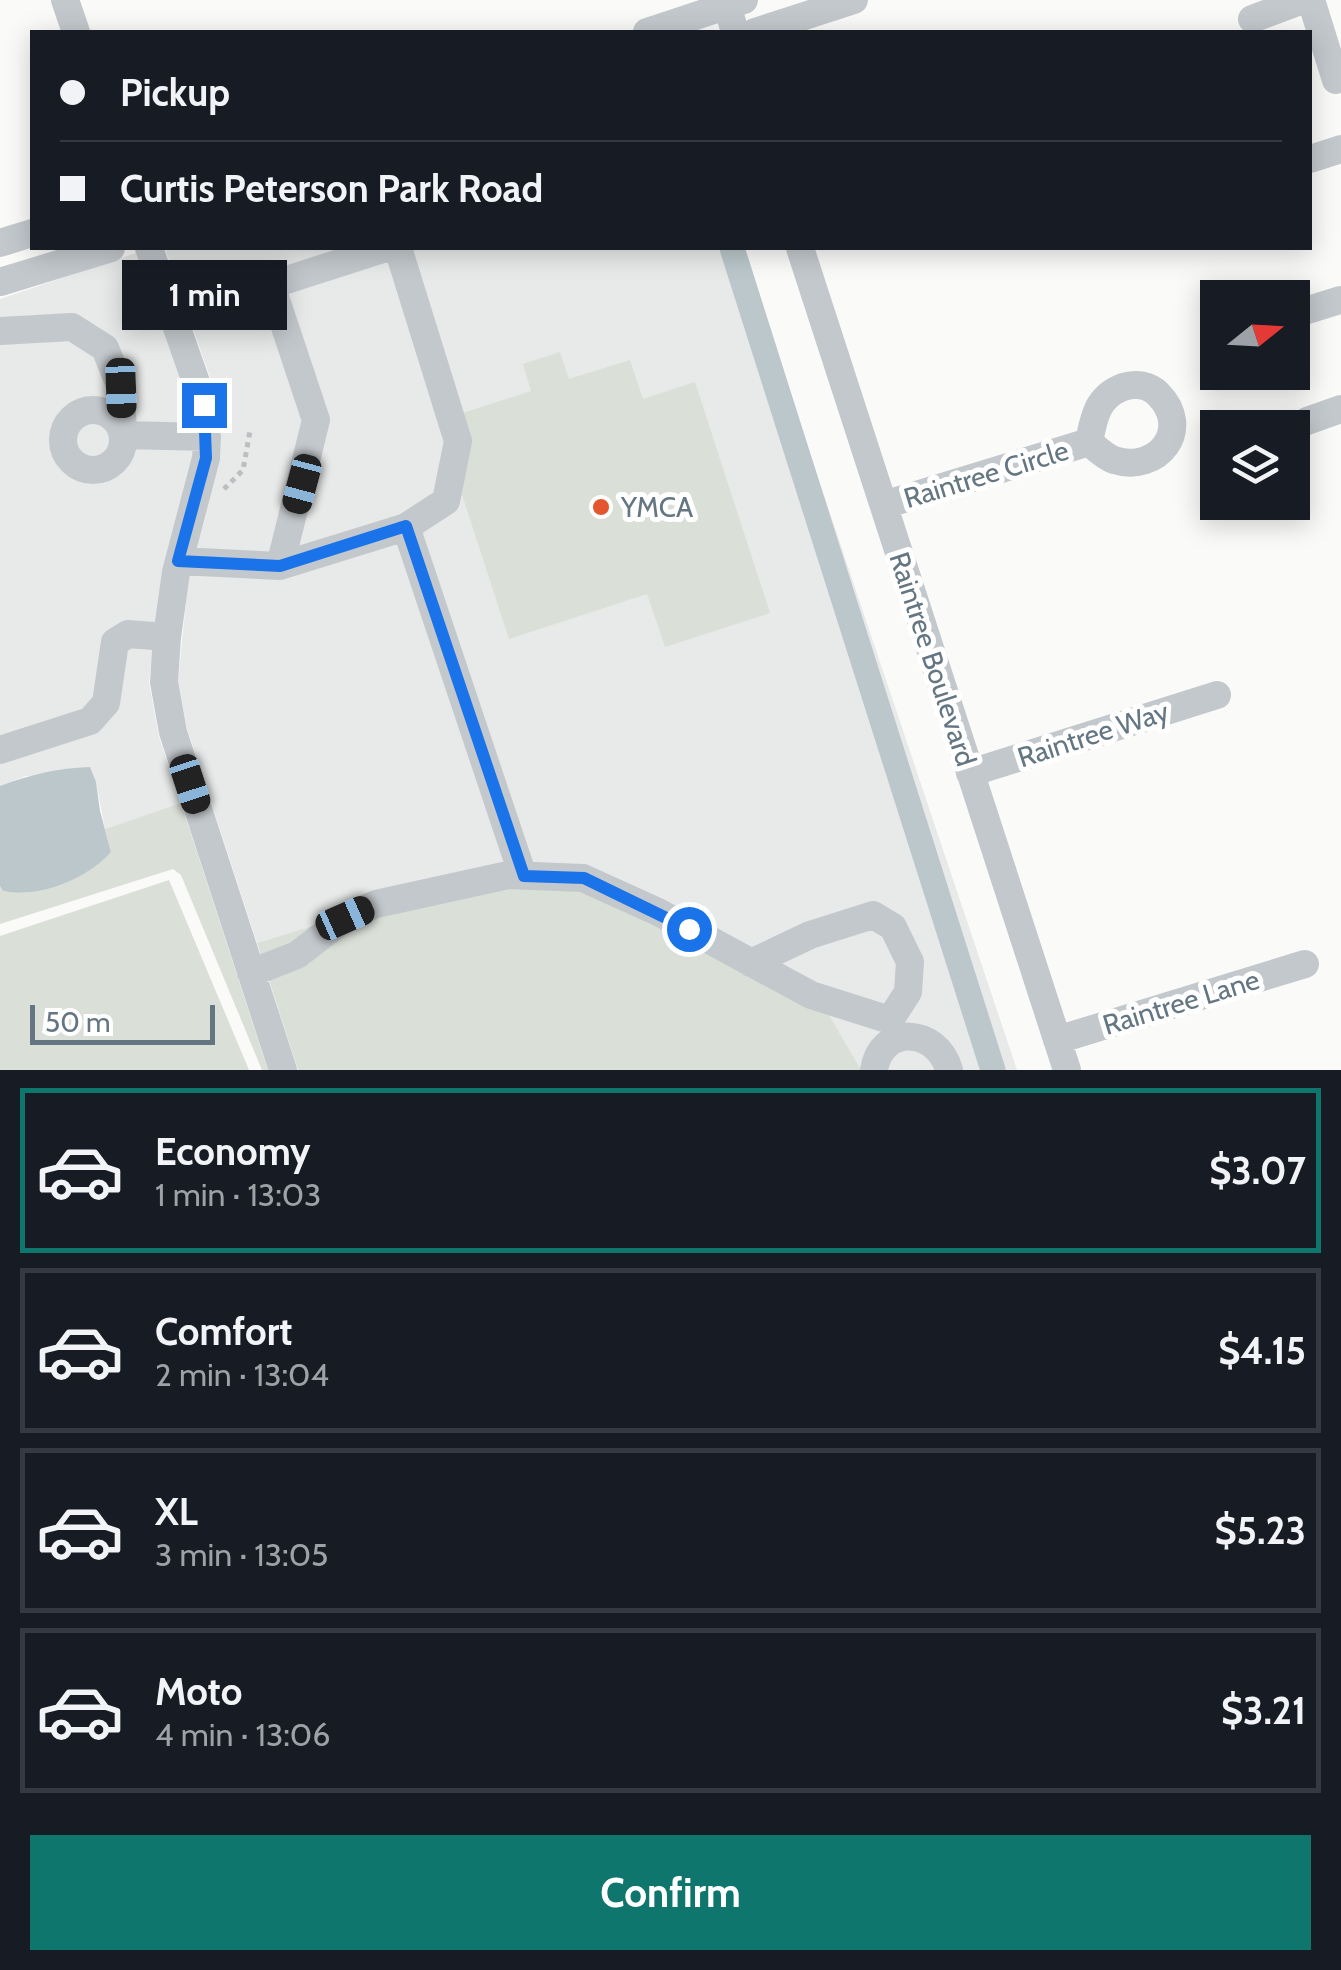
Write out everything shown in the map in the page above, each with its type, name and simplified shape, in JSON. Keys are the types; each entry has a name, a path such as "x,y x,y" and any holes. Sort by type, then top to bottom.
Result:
{"street":[{"path":"65,0 75,30"},
{"path":"761,30 854,0"},
{"path":"1252,19 1307,0 1336,80"},
{"path":"655,30 736,13"},
{"path":"1312,157 1341,148"},
{"path":"0,243 30,233"},
{"path":"0,282 104,250"},
{"path":"150,250 204,405 207,437 206,458 178,561 164,682 173,732 283,1070"},
{"path":"280,566 316,420 271,285 380,250"},
{"path":"178,561 280,566 406,526 446,501 458,441 399,250"},
{"name":"Raintree Boulevard","path":"801,250 1067,1070"},
{"path":"1310,304 1338,287"},
{"path":"0,331 72,327 105,348 121,388 123,435 207,437"},
{"path":"1310,420 1341,410"},
{"name":"Raintree Circle","path":"884,505 1089,442"},
{"path":"406,526 524,876"},
{"path":"0,750 90,721 106,703 115,642 128,634 167,637"},
{"name":"Raintree Way","path":"970,773 1217,695"},
{"path":"251,973 297,955 345,918 376,904 508,875 584,878 658,912 810,994 890,1031 930,1042 942,1053 949,1070"},
{"path":"751,963 810,935 872,915 893,927 910,962 908,992 875,1060 874,1070"},
{"name":"Raintree Lane","path":"1057,1040 1304,964"}],"shaded area":[{"path":"166,250 742,250 1017,1070 861,1070 754,979 529,859 257,943 187,728 178,681 189,573 220,458 219,403"},
{"path":"136,253 190,408 192,458 162,572 149,682 159,737 181,803 105,829 96,782 26,776 0,786 0,299"},
{"name":"YMCA","path":"560,352 569,379 630,360 643,399 695,382 770,613 665,647 647,594 509,639 438,421 531,391 523,364"},
{"path":"90,767 111,852 89,871 61,885 31,892 3,891 0,786 44,773"},
{"path":"181,803 268,1070 262,1070 181,875 173,869 0,924 0,886 3,891 17,893 62,885 89,871 111,852 105,829"},
{"path":"529,859 754,979 827,1012 861,1070 298,1070 257,943"},
{"path":"169,880 249,1070 0,1070 0,936"}],"waterway":[{"path":"733,250 993,1070"}],"place":[{"name":"YMCA","path":"601,507"}],"route":[{"path":"204,405 206,458 178,561 280,566 406,526 524,876 584,878 689,929"}]}
